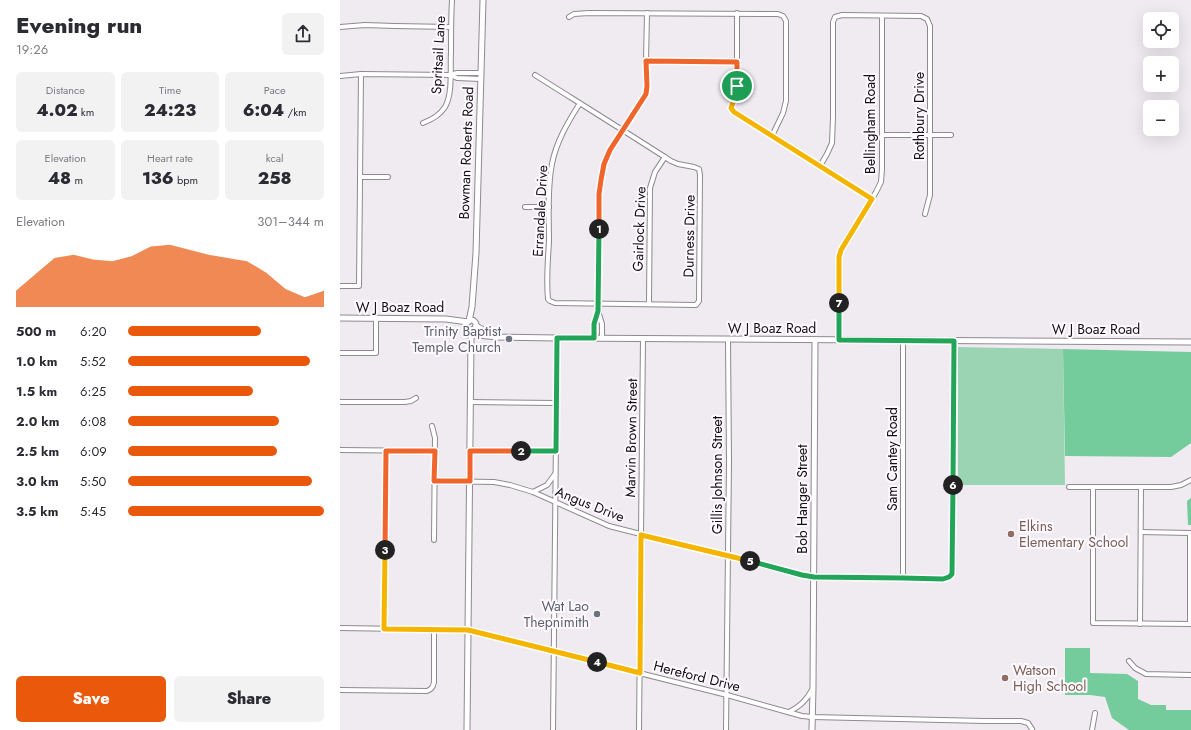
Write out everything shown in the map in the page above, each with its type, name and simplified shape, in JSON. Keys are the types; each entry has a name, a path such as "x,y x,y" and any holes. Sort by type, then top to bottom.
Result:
{"street":[{"name":"Spritsail Lane","path":"423,123 437,116 445,107 450,90 452,0"},
{"name":"Bowman Roberts Road","path":"467,730 471,325 476,253 483,0"},
{"path":"569,17 580,13 737,13 778,14 783,16 786,21 786,101 783,113 772,136"},
{"path":"594,338 594,324 598,311 599,194 601,180 604,164 610,150 646,94 647,13"},
{"path":"737,13 736,94 731,108 734,112 872,199"},
{"path":"820,166 832,143 833,22 835,17 882,16"},
{"name":"Rothbury Drive","path":"882,16 921,16 927,19 930,26 930,195 925,214"},
{"name":"Bellingham Road","path":"839,340 839,257 841,250 881,182 882,16"},
{"path":"340,27 365,24 451,27"},
{"path":"646,61 737,62"},
{"path":"340,76 361,74 450,75 456,78 481,76"},
{"path":"340,286 359,286 361,74"},
{"path":"535,76 665,157"},
{"name":"Errandale Drive","path":"580,103 569,120 556,150 552,164 549,207 548,296 550,301 555,303 598,304"},
{"path":"882,135 951,135"},
{"name":"Durness Drive","path":"649,304 691,305 698,303 699,301 699,169 678,164 665,157"},
{"name":"Gairlock Drive","path":"649,304 650,188 655,172 665,157"},
{"path":"360,177 388,176"},
{"path":"525,207 549,207"},
{"path":"598,304 649,304"},
{"path":"598,311 602,324 602,338"},
{"name":"W J Boaz Road","path":"340,318 446,319 471,325 497,337 1191,342"},
{"path":"340,353 376,353 376,319"},
{"path":"553,730 557,338"},
{"name":"Marvin Brown Street","path":"639,730 643,338"},
{"name":"Gillis Johnson Street","path":"726,730 729,462 728,339"},
{"name":"Bob Hanger Street","path":"812,730 814,688 815,340"},
{"name":"Sam Cantey Road","path":"903,341 903,578"},
{"name":"Angus Drive","path":"434,481 500,483 533,492 602,524 802,575 814,577 943,579 952,574 954,341"},
{"path":"340,402 405,402 416,398"},
{"path":"470,402 556,403"},
{"path":"432,426 435,438 434,540"},
{"path":"340,450 435,451"},
{"path":"384,629 386,451"},
{"path":"470,451 556,451"},
{"path":"533,492 547,485 556,474"},
{"path":"1069,487 1171,487 1181,485 1191,480"},
{"path":"1093,487 1093,623 1190,624 1190,532 1141,532"},
{"path":"1140,624 1141,488"},
{"name":"Hereford Drive","path":"340,628 468,630 726,695 802,716 1021,721 1028,723 1032,729"},
{"path":"340,690 431,690 434,682 434,630"},
{"path":"1129,661 1135,668 1146,674 1191,675"},
{"path":"789,712 802,704 814,688"},
{"path":"1092,730 1095,713"}],"green space":[{"path":"958,347 1063,349 1065,485 958,485"},
{"path":"1063,349 1191,352 1191,443 1171,457 1065,456"},
{"path":"1191,498 1191,525 1188,525 1187,501"},
{"path":"1065,648 1090,648 1090,673 1127,674 1138,681 1138,699 1151,705 1166,705 1166,710 1191,710 1191,730 1129,730 1112,718 1105,697 1090,695 1065,695"}],"place":[{"name":"Trinity Baptist Temple Church","path":"509,339"},
{"name":"Elkins Elementary School","path":"1011,534"},
{"name":"Wat Lao Thepnimith","path":"597,614"},
{"name":"Watson High School","path":"1005,678"}],"route":[{"path":"646,61 737,62 737,86 731,108 734,112 872,199 842,247 839,257 839,340 954,341 952,574 943,579 814,577 641,535 640,673 468,630 384,629 386,451 435,451 434,481 470,481 470,451 556,451 557,338 594,338 594,324 598,311 599,194 604,164 610,150 646,94 646,61"}]}
